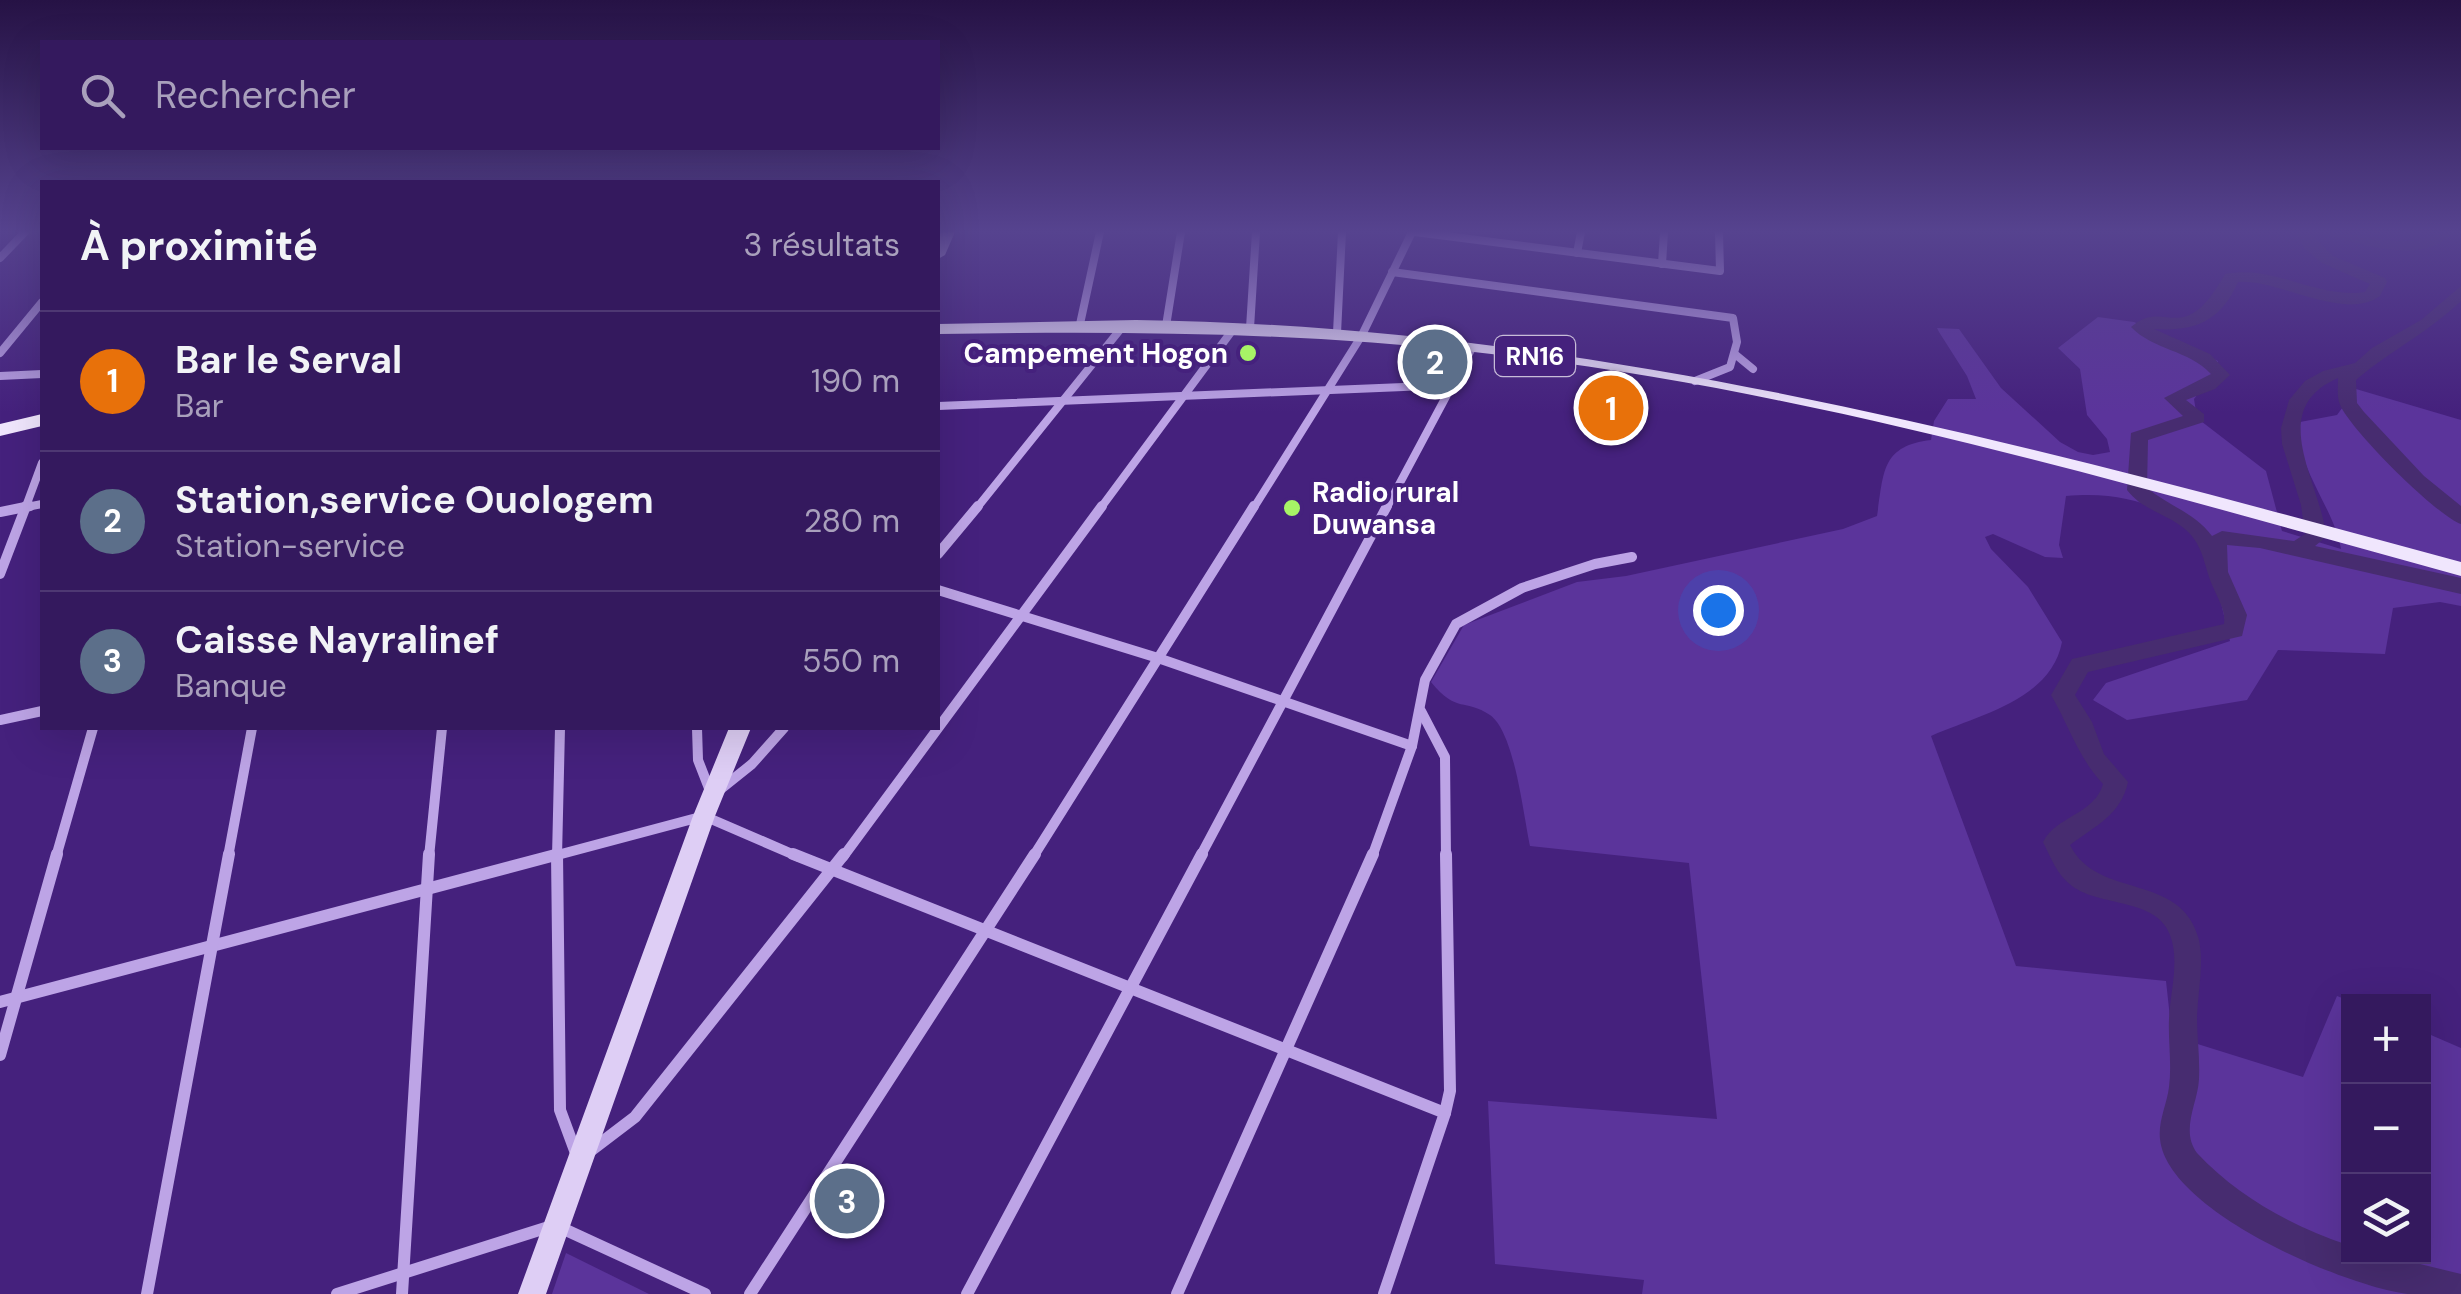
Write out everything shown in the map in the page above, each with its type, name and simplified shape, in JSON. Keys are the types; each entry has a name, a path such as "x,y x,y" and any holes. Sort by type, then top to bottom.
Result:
{"main road":[{"name":"RN16","path":"940,329 1080,324 1337,333 1472,348 1695,381 1848,411 2151,483 2461,568"},
{"path":"0,430 40,418"},
{"path":"532,1294 708,806 739,730"}],"street":[{"path":"1080,324 1087,292"},
{"path":"1166,326 1171,292"},
{"path":"940,725 1184,397 1242,328 1247,292"},
{"path":"1337,333 1339,292"},
{"path":"750,1294 986,932 1362,336 1382,292"},
{"path":"1549,292 1723,315 1738,324 1736,355 1723,373 1695,381"},
{"path":"0,352 40,304"},
{"path":"940,552 1066,402 1124,325"},
{"path":"967,1294 1472,348"},
{"path":"1736,355 1753,369"},
{"path":"0,376 40,374"},
{"path":"940,406 1452,386"},
{"path":"0,574 40,468"},
{"path":"0,512 40,504"},
{"path":"1177,1294 1372,857 1412,746 1426,680 1456,624 1522,588 1632,556"},
{"path":"940,591 1158,658 1412,746"},
{"path":"0,720 40,711"},
{"path":"1384,1294 1450,1091 1445,757 1422,711"},
{"path":"0,1055 92,730"},
{"path":"147,1294 252,730"},
{"path":"402,1294 424,891 442,730"},
{"path":"560,730 556,858 560,1110 578,1160 635,1116 832,870 937,730"},
{"path":"697,730 698,760 708,806"},
{"path":"0,1002 556,858 708,806 782,730"},
{"path":"708,806 832,870 1445,1112"},
{"path":"337,1294 555,1225 706,1294"}],"shaded area":[{"path":"2098,317 2134,322 2218,361 2214,374 2194,399 2197,418 2266,471 2282,531 2341,549 2307,468 2299,437 2300,422 2337,415 2356,389 2461,420 2461,606 2440,602 2393,608 2385,654 2278,650 2247,700 2127,720 2093,700 2106,683 2230,641 2204,531 2138,502 2105,496 2066,496 2059,545 2063,558 2045,557 1993,534 1985,537 1991,549 2028,587 2062,642 2055,662 2044,678 2010,703 1931,736 2016,966 2166,981 2172,1036 2303,1077 2337,996 2341,998 2341,1264 2431,1264 2431,1035 2461,1048 2461,1294 1642,1294 1644,1280 1495,1264 1488,1101 1717,1119 1689,863 1530,846 1512,756 1499,724 1481,710 1448,698 1431,682 1464,625 1577,582 1626,576 1843,529 1877,516 1884,474 1894,455 1902,448 1931,440 1934,421 1948,399 1976,399 1967,376 1937,328 1959,329 2001,388 2060,442 2093,455 2110,452 2107,439 2087,415 2080,369 2058,348"},
{"path":"566,1253 649,1294 552,1294"}],"waterway":[{"path":"2217,558 2193,525 2156,506 2137,490 2138,437 2197,418 2173,398 2208,385 2221,375 2194,352 2140,327 2193,322 2216,306 2225,292"},
{"path":"2312,292 2353,299 2373,292"},
{"path":"2460,292 2427,324 2378,352 2347,379 2348,403 2357,416 2417,481 2461,517"},
{"path":"2303,543 2316,537 2315,521 2291,444 2294,411 2312,385 2329,375 2360,367"},
{"path":"2217,558 2217,543 2222,538 2260,541 2461,586"},
{"path":"2217,558 2217,572 2236,615 2234,630 2080,665 2063,695 2080,722 2094,759 2116,782 2101,810 2056,842 2067,864 2081,878 2154,902 2170,912 2181,927 2187,963 2183,1013 2185,1078 2175,1139 2191,1168 2237,1208 2297,1242 2394,1275 2461,1290"}],"place":[{"name":"Campement Hogon","path":"1248,353"},
{"name":"Station,service Ouologem","path":"1435,362"},
{"name":"Bar le Serval","path":"1611,408"},
{"name":"Radio rural Duwansa","path":"1292,508"},
{"name":"Caisse Nayralinef","path":"847,1201"}]}
